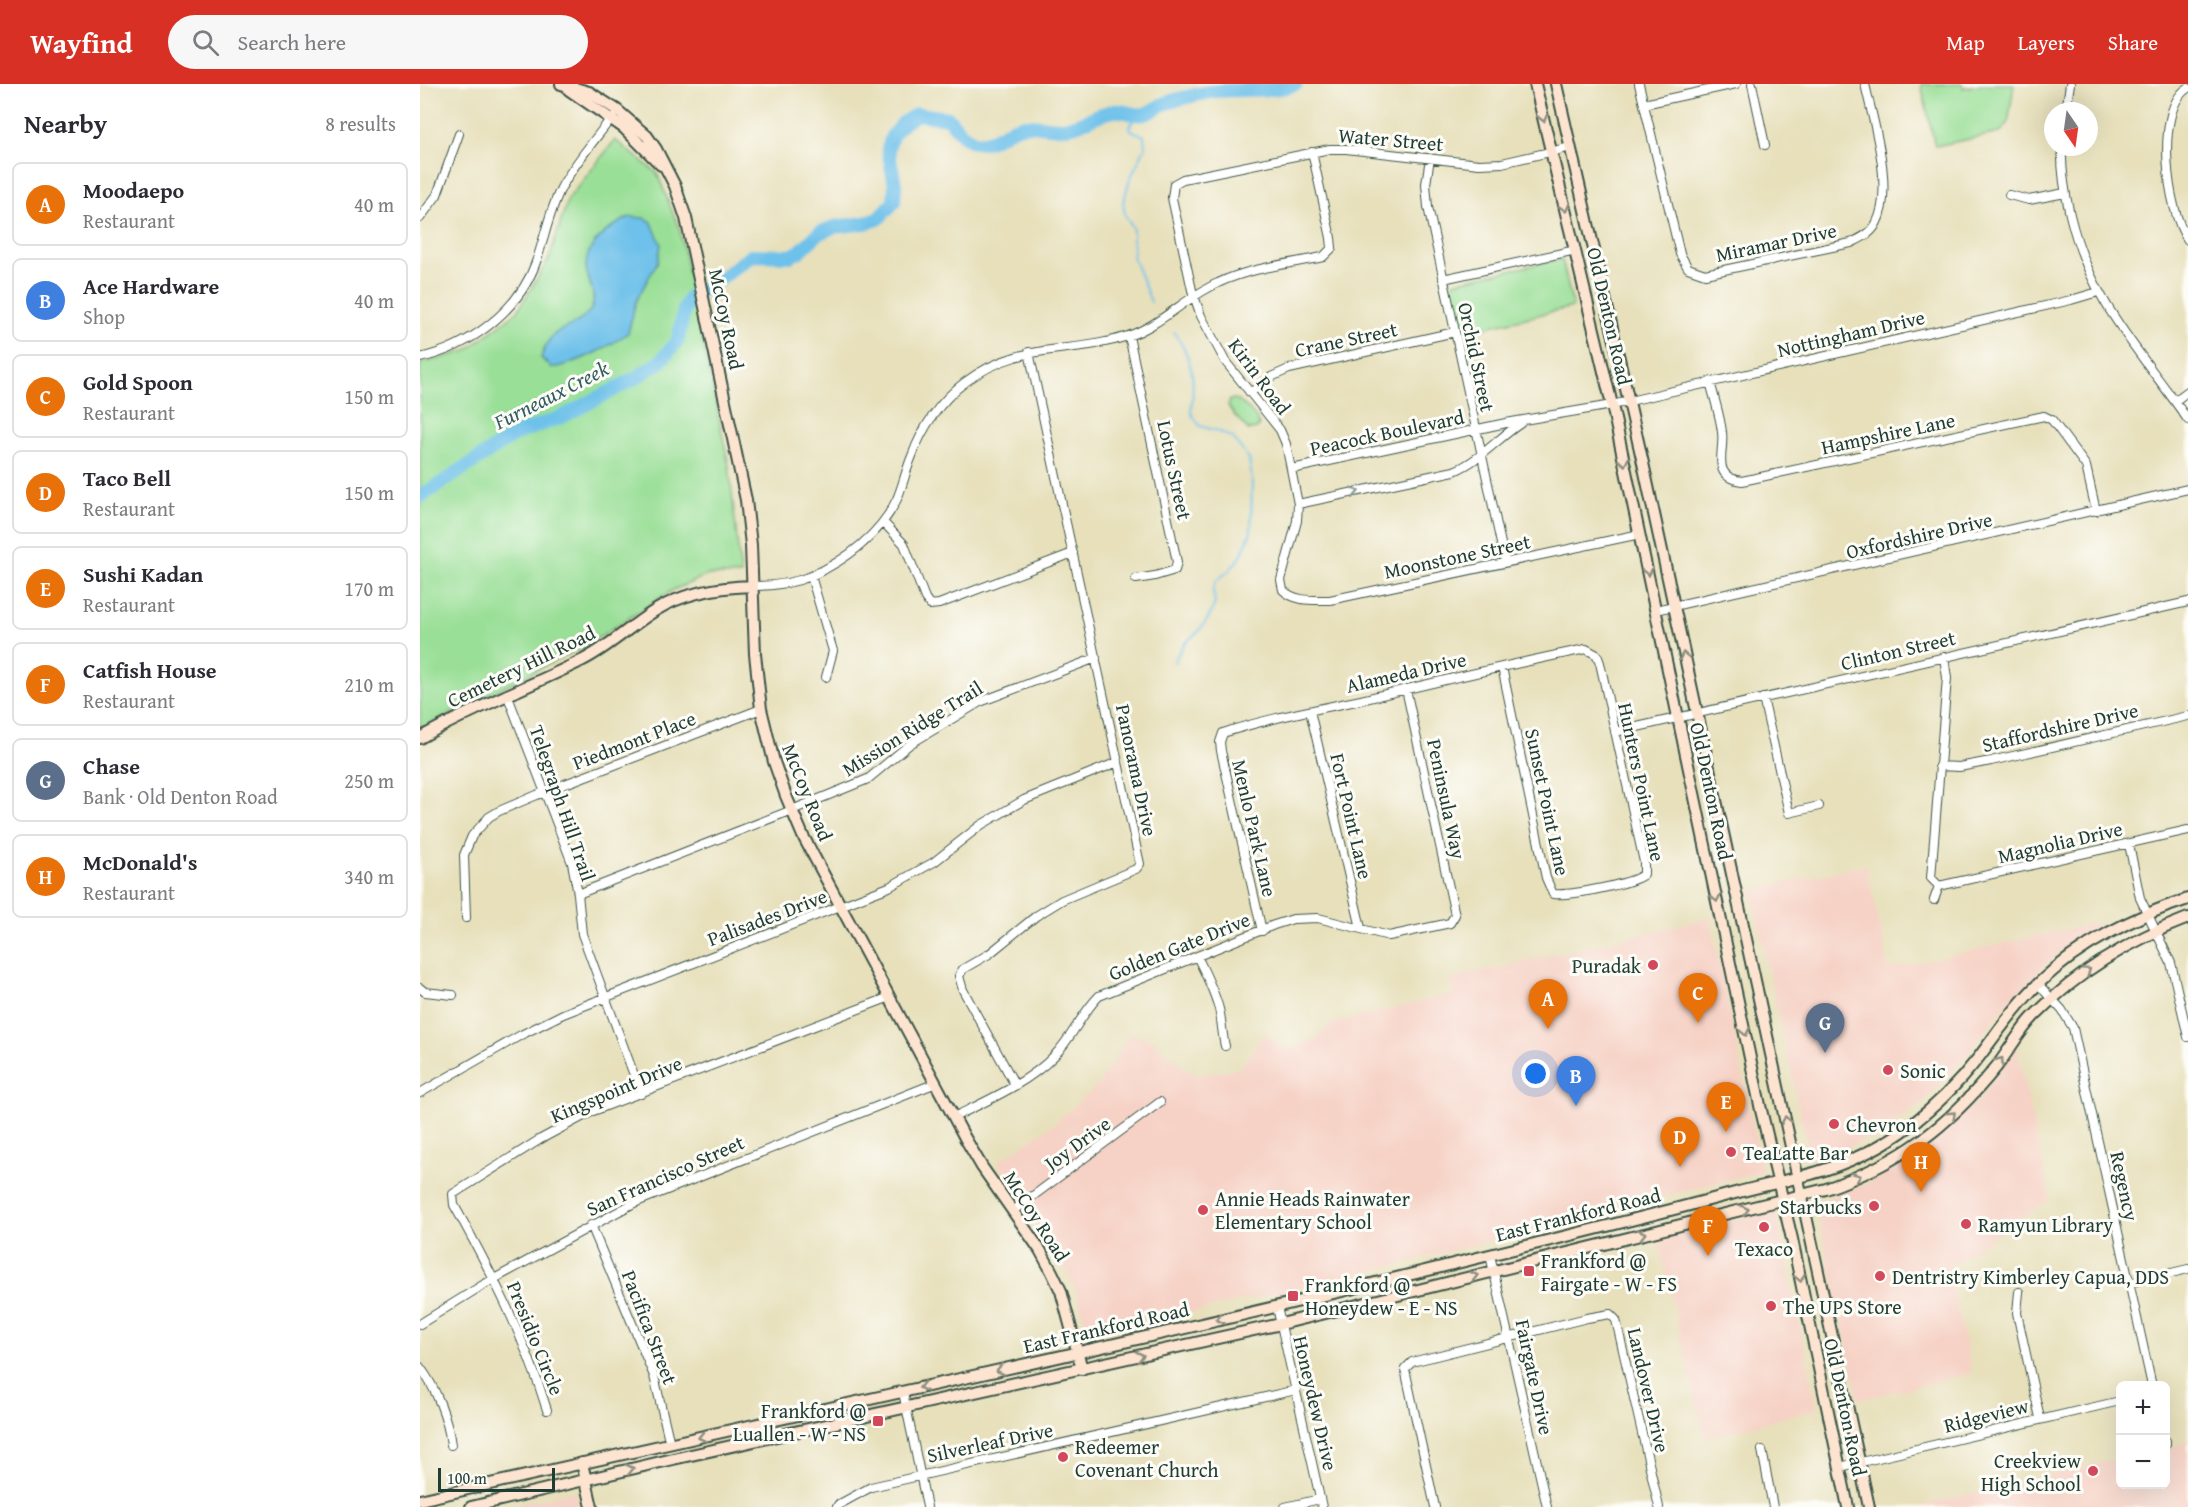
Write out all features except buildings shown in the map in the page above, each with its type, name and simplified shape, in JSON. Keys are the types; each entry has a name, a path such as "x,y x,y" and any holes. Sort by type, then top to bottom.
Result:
{"main road":[{"name":"Old Denton Road","path":"1534,84 1612,405 1732,975 1784,1200 1848,1507"},
{"name":"Old Denton Road","path":"1556,84 1629,401 1869,1507"},
{"name":"McCoy Road","path":"562,85 614,114 624,128 667,172 681,202 693,248 746,500 753,586 755,654 761,709 774,762 803,836 954,1117 982,1167 1040,1250 1061,1291 1083,1369"},
{"name":"Cemetery Hill Road","path":"420,738 446,723 581,661 658,609 703,590 753,586"},
{"name":"East Frankford Road","path":"420,1500 1277,1307 1829,1168 1887,1143 1915,1123 1957,1084 2004,1023 2038,984 2090,944 2147,914 2188,899"},
{"name":"East Frankford Road","path":"471,1507 586,1479 1281,1324 1826,1189 1862,1176 1893,1160 1928,1136 1971,1096 2028,1024 2077,978 2114,952 2188,918"},
{"path":"1732,975 1753,970"},
{"path":"1660,1212 1664,1229"},
{"path":"1818,1361 1837,1356"},
{"path":"582,1463 592,1507"}],"street":[{"name":"Miramar Drive","path":"1639,84 1677,246 1688,268 1705,274 1851,243 1866,236 1877,224 1884,198 1884,176 1865,84"},
{"path":"1644,104 1736,84"},
{"path":"1752,84 1765,145"},
{"path":"2067,102 2070,84"},
{"path":"2188,88 2173,103 2167,143 2172,192 2176,210 2188,240"},
{"path":"420,358 452,348 470,339 508,308 536,264 552,210 562,187 614,114"},
{"path":"420,218 437,195 459,134"},
{"name":"Water Street","path":"1174,184 1183,179 1330,149 1489,164 1571,147"},
{"name":"Cemetery Hill Road","path":"753,586 785,584 811,576 855,550 883,522 896,501 911,457 924,429 943,403 963,383 987,368 1005,359 1029,352 1105,342 1129,336 1152,325 1217,283 1240,274 1323,257 1332,248 1312,152"},
{"path":"2063,156 2065,193 2077,244 2098,292 2114,319 2188,420"},
{"name":"Orchid Street","path":"1430,158 1426,184 1428,207 1504,562"},
{"name":"Kirin Road","path":"1174,184 1172,198 1193,297 1209,335 1225,361 1280,430 1286,444 1298,504 1297,521 1281,580 1282,590"},
{"path":"2009,195 2029,200 2065,193"},
{"path":"1443,279 1576,250"},
{"name":"Nottingham Drive","path":"1612,405 2098,292"},
{"name":"Crane Street","path":"1250,393 1271,377 1289,369 1455,332"},
{"name":"Lotus Street","path":"1129,336 1177,562 1175,570 1136,579"},
{"name":"Panorama Drive","path":"1015,1085 963,990 959,975 963,969 988,954 1036,916 1062,900 1136,869 1140,864 1029,352"},
{"name":"Hampshire Lane","path":"1710,381 1722,433 1719,456 1721,466 1726,475 1733,480 1742,481 2044,416 2052,420 2085,466 2096,511"},
{"path":"2175,401 2188,391"},
{"name":"Peacock Boulevard","path":"1292,469 1525,420 1612,405"},
{"name":"Peacock Boulevard","path":"1298,504 1454,471 1470,463 1525,420"},
{"name":"Oxfordshire Drive","path":"1656,610 2188,489"},
{"path":"883,522 904,544 925,598 930,605 939,604 1073,553"},
{"name":"Moonstone Street","path":"1282,590 1295,598 1330,600 1640,534"},
{"path":"811,576 832,651 826,676"},
{"name":"Clinton Street","path":"1615,732 2188,602"},
{"name":"Alameda Drive","path":"1223,733 1251,724 1586,649 1597,655"},
{"name":"Hunters Point Lane","path":"1597,655 1644,862 1644,874 1639,879 1604,887"},
{"path":"1934,900 1939,886 1931,878 1947,678 1944,657"},
{"name":"Mission Ridge Trail","path":"578,894 868,779 910,744 980,702 1096,658"},
{"name":"Sunset Point Lane","path":"1502,667 1549,887 1553,894 1562,895 1604,887"},
{"name":"Peninsula Way","path":"1406,689 1455,915"},
{"name":"Telegraph Hill Trail","path":"507,694 572,863 582,933 641,1094"},
{"path":"1763,698 1789,813 1819,806"},
{"name":"Piedmont Place","path":"465,918 463,867 466,847 472,836 489,817 544,792 761,709"},
{"name":"Fort Point Lane","path":"1310,711 1361,928"},
{"name":"Staffordshire Drive","path":"1939,766 1959,767 1991,761 2188,716"},
{"name":"Menlo Park Lane","path":"1223,733 1220,742 1221,751 1262,931"},
{"name":"Palisades Drive","path":"420,1093 521,1035 563,1014 890,887 919,872 981,825 1024,800 1118,762"},
{"name":"Magnolia Drive","path":"1939,886 2188,830"},
{"path":"2129,843 2140,898 2171,963 2188,1036"},
{"name":"Golden Gate Drive","path":"954,1117 1042,1068 1056,1055 1088,1007 1099,996 1197,956 1293,919 1308,918 1361,928 1381,935 1399,935 1450,923 1455,915"},
{"path":"1197,956 1220,1011 1221,1032 1226,1046"},
{"name":"Regency","path":"2038,984 2062,1010 2073,1028 2151,1381"},
{"path":"420,988 425,992 453,995"},
{"name":"Kingspoint Drive","path":"495,1279 454,1205 453,1194 539,1140 593,1112 890,997"},
{"name":"San Francisco Street","path":"420,1324 495,1279 634,1203 676,1184 936,1083"},
{"name":"Joy Drive","path":"1014,1210 1160,1102"},
{"name":"Pacifica Street","path":"591,1225 654,1376 670,1444"},
{"name":"Fairgate Drive","path":"1490,1255 1547,1507"},
{"path":"2129,1283 2188,1269"},
{"name":"Presidio Circle","path":"495,1279 548,1410"},
{"path":"2019,1292 2017,1313 2040,1418"},
{"name":"Honeydew Drive","path":"1277,1307 1321,1503"},
{"name":"Landover Drive","path":"1509,1337 1610,1314 1616,1320 1659,1507"},
{"path":"1435,1507 1405,1369 1412,1362 1509,1337"},
{"path":"420,1367 428,1377 447,1424 451,1445"},
{"name":"Silverleaf Drive","path":"837,1507 838,1504 871,1486 1296,1390"},
{"path":"903,1392 927,1507"},
{"name":"Ridgeview","path":"1840,1467 2040,1418 2116,1402"},
{"path":"1762,1450 1773,1507"},
{"path":"1285,1507 1321,1503"}],"shaded area":[{"path":"1866,865 1889,969 2103,921 2062,950 2009,1001 1953,1072 1920,1105 1885,1130 1838,1152 1810,1159 1751,891"},
{"path":"1710,918 1763,1171 1391,1266 1089,1336 1075,1288 1060,1257 997,1163 1054,1124 1098,1085 1130,1035 1148,1038 1196,1076 1240,1068 1263,1035 1271,1037 1284,1050 1316,1039 1330,1024 1453,994 1450,979"},
{"path":"2017,1047 2050,1199 1948,1268 1972,1373 1859,1400 1815,1203 1874,1181 1925,1148 1979,1099"},
{"path":"1775,1209 1817,1409 1705,1438 1657,1238"},
{"name":"Creekview High School","path":"2188,1442 2188,1507 1916,1507 2116,1459 2116,1489 2170,1489 2170,1447"},
{"path":"575,1491 578,1507 506,1507"}],"green space":[{"path":"1921,84 1962,84 1963,88 1981,84 2014,84 2008,124 1999,133 1935,146"},
{"path":"615,140 657,173 679,228 729,466 741,575 708,575 673,590 585,646 420,729 420,364 466,351 517,312 549,259 568,199"},
{"path":"1562,259 1573,307 1460,333 1450,286 1454,282"},
{"path":"1234,399 1250,410 1258,422 1257,429 1248,430 1232,413 1228,405 1230,400"}],"water":[{"path":"630,217 651,221 661,244 658,261 636,301 628,333 592,354 552,368 541,358 551,338 562,329 582,319 592,307 593,296 586,267 590,250 607,230"}],"waterway":[{"name":"Furneaux Creek","path":"420,497 516,434 562,417 634,379 660,362 678,340 684,310 690,297 716,282 752,255 791,256 800,251 819,233 834,227 878,219 894,202 895,185 888,149 892,136 903,123 917,114 948,118 967,138 975,142 982,142 994,139 1019,126 1069,127 1103,113 1114,111 1136,115 1145,114 1161,105 1210,92 1275,89 1296,84"},
{"path":"1136,115 1130,126 1131,130 1144,136 1145,148 1130,179 1123,203 1125,215 1133,229 1133,257 1151,302"},
{"path":"1174,332 1186,352 1193,380 1191,413 1200,426 1233,438 1249,459 1252,480 1251,532 1241,556 1229,571 1216,581 1213,590 1215,603 1209,617 1198,632 1184,644 1174,662"}],"place":[{"name":"Puradak","path":"1653,965"},
{"name":"Gold Spoon","path":"1698,1023"},
{"name":"Moodaepo","path":"1548,1029"},
{"name":"Chase","path":"1825,1053"},
{"name":"Sonic","path":"1888,1070"},
{"name":"Ace Hardware","path":"1576,1106"},
{"name":"Chevron","path":"1834,1124"},
{"name":"Sushi Kadan","path":"1726,1132"},
{"name":"TeaLatte Bar","path":"1731,1152"},
{"name":"Taco Bell","path":"1680,1167"},
{"name":"McDonald's","path":"1921,1192"},
{"name":"Starbucks","path":"1874,1206"},
{"name":"Annie Heads Rainwater Elementary School","path":"1203,1210"},
{"name":"Ramyun Library","path":"1966,1224"},
{"name":"Texaco","path":"1764,1227"},
{"name":"Catfish House","path":"1708,1256"},
{"name":"Frankford @ Fairgate - W - FS","path":"1529,1271"},
{"name":"Dentristry Kimberley Capua, DDS","path":"1880,1276"},
{"name":"Frankford @ Honeydew - E - NS","path":"1293,1296"},
{"name":"The UPS Store","path":"1771,1306"},
{"name":"Frankford @ Luallen - W - NS","path":"878,1421"},
{"name":"Redeemer Covenant Church","path":"1063,1457"},
{"name":"Creekview High School","path":"2093,1471"}]}
